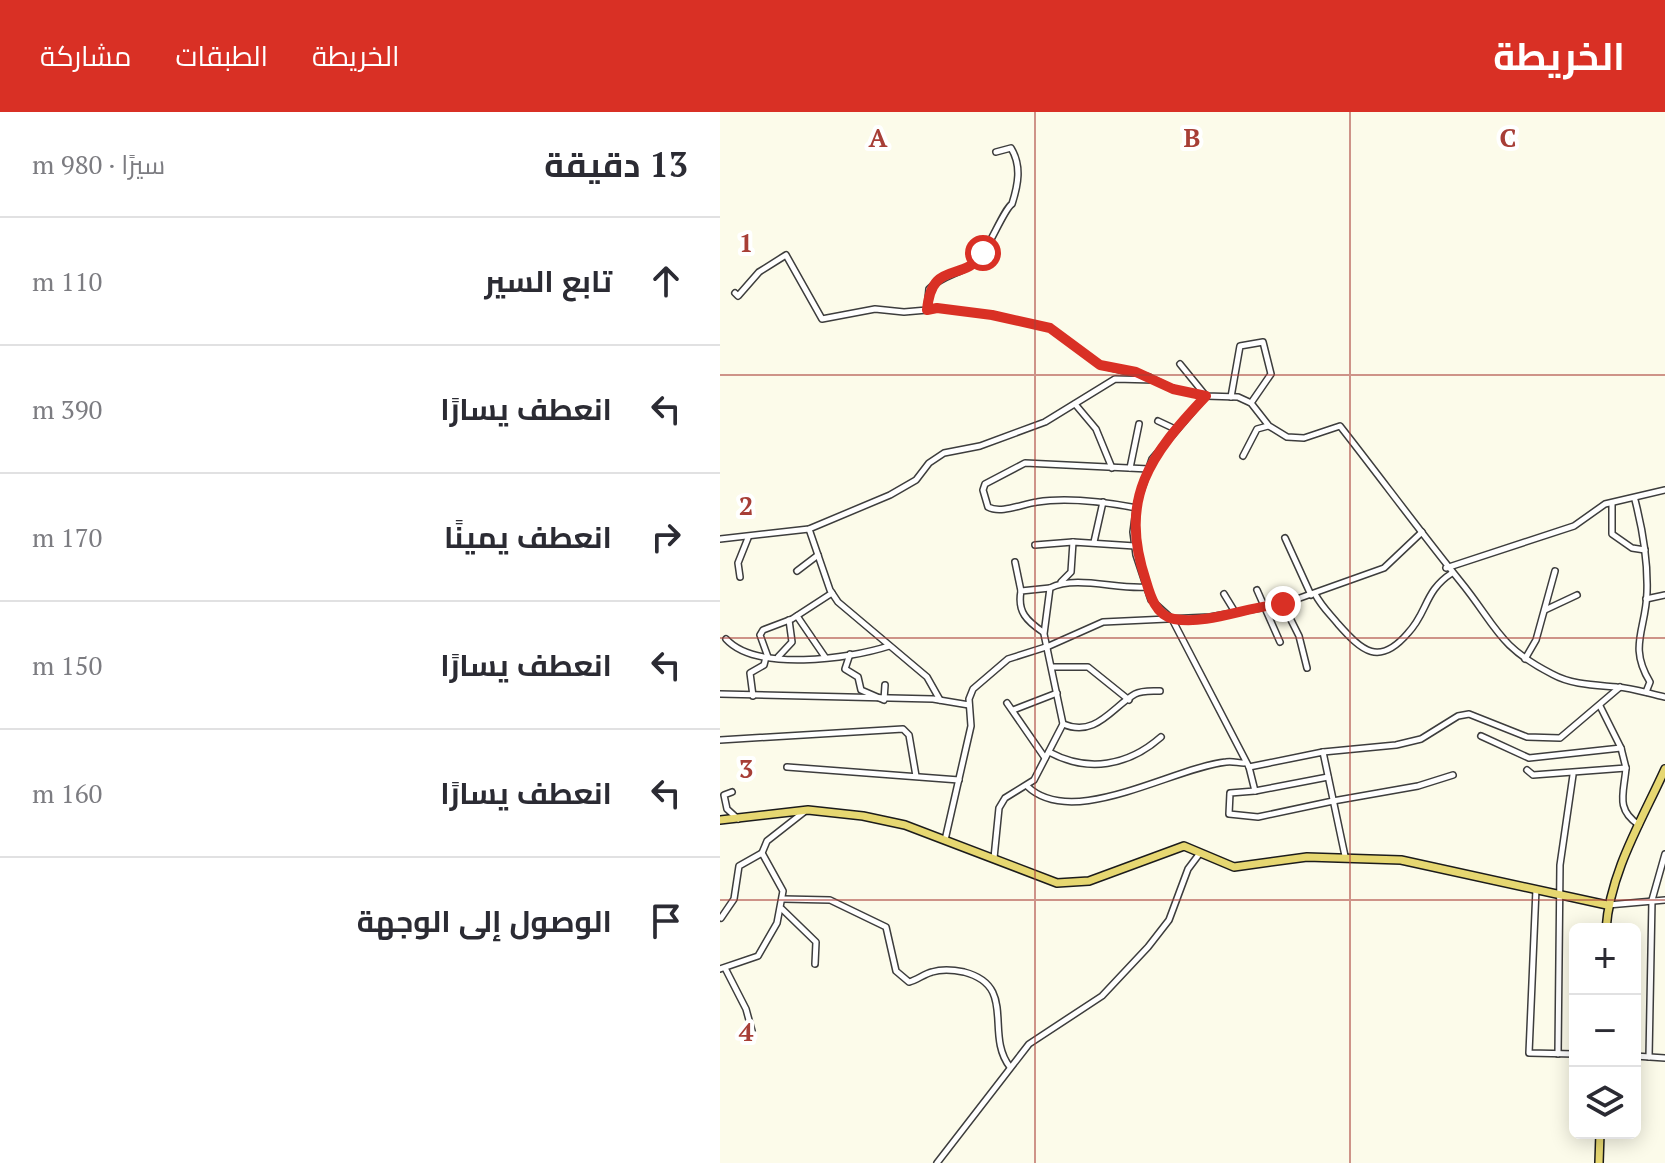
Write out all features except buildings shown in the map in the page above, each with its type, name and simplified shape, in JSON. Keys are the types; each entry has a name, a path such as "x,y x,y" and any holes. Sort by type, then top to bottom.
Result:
{"main road":[{"path":"1606,923 1607,905 1665,769"},
{"path":"720,820 808,810 905,825 994,858 1032,876 1076,883 1114,873 1172,848 1184,846 1224,865 1249,868 1307,857 1401,860 1607,905"},
{"path":"1599,1163 1600,1139"}],"street":[{"path":"927,310 929,289 979,259 1001,226 1006,208 1012,204 1018,177 1017,160 1011,148 996,152"},
{"path":"735,293 738,296 759,272 786,255 822,319 875,309 904,312 937,308 992,315 1050,328 1100,365 1136,372 1173,389 1251,403 1269,426 1287,437 1304,438 1340,426 1446,568 1484,610 1498,637 1525,659 1555,676 1595,687 1620,687 1665,697"},
{"path":"1231,397 1240,346 1263,342 1271,374 1251,403"},
{"path":"1180,364 1206,396"},
{"path":"720,539 809,529 890,495 916,480 929,463 944,453 980,446 1045,422 1115,379 1155,380"},
{"path":"1206,396 1175,429 1149,469 1137,508 1135,546 1151,600 1172,619 1219,704 1247,765 1255,791"},
{"path":"1075,404 1096,429 1112,468"},
{"path":"1158,421 1175,429"},
{"path":"1130,468 1139,424"},
{"path":"1243,456 1257,429 1269,426"},
{"path":"1137,508 1103,502 1041,501 996,510 988,507 983,490 985,484 1025,463 1149,469"},
{"path":"1446,568 1574,526 1596,507 1635,500 1665,490"},
{"path":"1635,500 1645,550 1646,599 1638,661 1650,682 1646,693"},
{"path":"1094,542 1103,502"},
{"path":"1612,503 1612,534 1632,548 1645,550"},
{"path":"809,529 832,593 927,677 940,700"},
{"path":"945,840 971,726 969,705 973,689 1008,659 1049,646 1103,622 1235,612 1283,604 1313,595 1384,568 1422,532"},
{"path":"740,577 738,563 748,538"},
{"path":"1285,538 1313,595 1325,612 1356,646 1375,653 1386,652 1415,625 1431,589 1452,573"},
{"path":"994,858 999,808 1005,798 1027,786 1063,724 1044,632 1053,587 1071,572 1073,542"},
{"path":"1035,545 1094,542 1135,546"},
{"path":"797,571 818,555"},
{"path":"1015,562 1021,591 1020,610 1027,621 1044,632"},
{"path":"1525,659 1536,640 1555,571"},
{"path":"1021,591 1053,587 1147,587"},
{"path":"1257,590 1280,642"},
{"path":"753,696 750,673 764,665 767,657 760,635 763,630 797,616 832,593"},
{"path":"1224,594 1235,612"},
{"path":"1544,610 1577,595"},
{"path":"1646,599 1665,595"},
{"path":"1283,604 1299,636 1307,668"},
{"path":"797,616 825,658"},
{"path":"777,658 792,642 789,620"},
{"path":"726,639 736,649 777,658 825,658 889,646"},
{"path":"850,654 845,669 858,677 861,690 884,700"},
{"path":"1053,667 1088,667 1129,700"},
{"path":"884,700 885,685"},
{"path":"1027,786 1037,796 1051,802 1097,799 1218,763 1247,765 1323,752 1396,745 1421,739 1458,716 1469,714 1527,737 1560,738 1620,687"},
{"path":"1063,724 1090,726 1115,713 1135,694 1160,691"},
{"path":"1013,710 1057,693"},
{"path":"720,694 940,700 969,705"},
{"path":"1007,703 1045,759"},
{"path":"1600,706 1621,748 1626,768 1621,803 1625,813 1639,825"},
{"path":"720,740 903,729 909,735 916,776"},
{"path":"1481,736 1529,758 1621,748"},
{"path":"1049,752 1067,762 1097,766 1144,750 1161,737"},
{"path":"1323,752 1345,856"},
{"path":"787,767 959,780"},
{"path":"1527,770 1533,775 1573,775 1626,768"},
{"path":"1328,777 1230,793 1230,816 1258,817 1418,786 1453,775"},
{"path":"1558,1054 1559,894 1573,775"},
{"path":"732,792 724,795 724,804 738,819"},
{"path":"721,918 734,899 739,866 762,853 767,841 808,810"},
{"path":"752,1031 746,1009 723,969 758,956 781,908 783,899 762,853"},
{"path":"937,1163 1029,1044 1102,996 1148,947 1169,920 1188,869 1200,853"},
{"path":"1649,1057 1652,900 1665,854"},
{"path":"1536,888 1529,1053 1569,1054"},
{"path":"783,899 830,900 886,927 887,945 896,971 909,982 936,971 957,971 981,977 992,989 1001,1045 1010,1067"},
{"path":"1607,905 1665,900"},
{"path":"781,908 816,942 815,964"},
{"path":"1641,1056 1665,1058"}],"route":[{"path":"983,253 979,259 935,282 926,298 927,310 937,308 992,315 1041,325 1050,328 1082,355 1100,365 1136,372 1173,389 1206,396 1152,459 1137,503 1133,532 1136,555 1151,600 1162,613 1172,619 1210,617 1283,604"}]}
